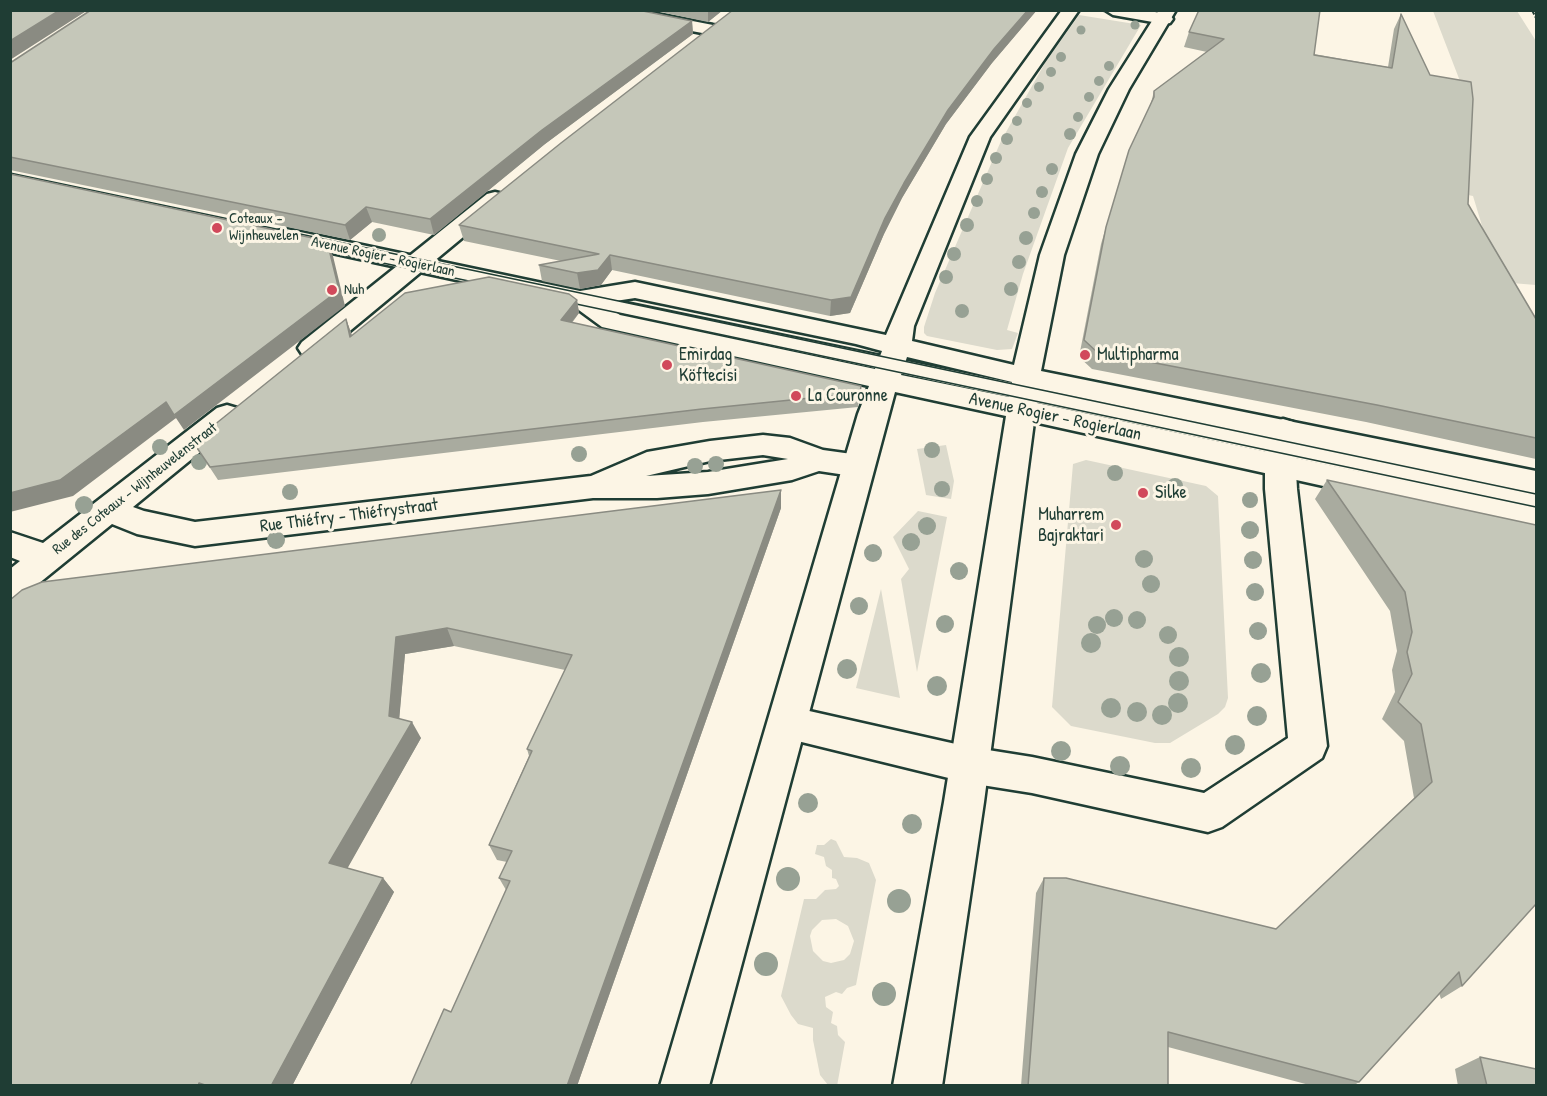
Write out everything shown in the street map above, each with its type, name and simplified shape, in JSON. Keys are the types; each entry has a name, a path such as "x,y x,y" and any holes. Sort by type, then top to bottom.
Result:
{"street":[{"path":"606,10 720,25 696,44"},
{"path":"684,1086 859,466 901,326 980,137 1071,10"},
{"path":"917,1086 969,765 1023,393 1052,255 1087,154 1119,89 1166,15 1113,10"},
{"path":"289,366 512,185"},
{"name":"Avenue Rogier - Rogierlaan","path":"260,231 579,299 635,290 845,334 891,364"},
{"name":"Avenue Rogier - Rogierlaan","path":"579,299 611,321 891,364 1281,447 1536,482"},
{"name":"Rue des Coteaux - Wijnheuvelenstraat","path":"10,588 243,402"},
{"path":"787,723 969,765 1032,775 1208,813 1308,746 1281,447"},
{"name":"Avenue Rogier - Rogierlaan","path":"1281,447 1536,521"},
{"name":"Rue Thiéfry - Thiéfrystraat","path":"109,509 137,522 195,534 593,487 657,487 708,483 792,469 818,460 859,466"},
{"path":"10,544 47,558"}],"lane":[{"name":"Avenue Rogier - Rogierlaan","path":"1281,447 1536,501"}],"shaded area":[{"path":"1433,11 1517,11 1536,41 1536,285 1499,282 1473,196 1463,194 1463,89"},
{"path":"1079,15 1141,25 1068,148 1023,274 1007,330 1018,333 1012,349 997,350 927,336 924,333 924,327 935,293 1001,141 1045,63"},
{"path":"946,445 954,481 951,499 926,495 917,449"},
{"path":"1086,460 1206,486 1218,496 1228,698 1225,707 1218,714 1170,743 1155,743 1071,726 1052,707 1073,464"},
{"path":"918,511 947,517 917,672 901,579 909,569 893,537"},
{"path":"881,589 900,698 856,688"},
{"path":"831,839 836,841 844,857 857,858 869,863 876,880 856,985 847,988 842,994 836,992 825,997 826,1007 833,1012 831,1023 837,1026 838,1035 845,1042 837,1086 828,1085 820,1075 813,1028 798,1024 781,996 804,899 816,899 825,890 836,889 839,886 836,879 832,878 832,870 826,866 824,857 815,854 817,845 824,845","holes":["836,919 848,926 854,941 850,954 844,960 831,963 823,961 813,951 810,936 812,930 822,920"]}],"building":[{"path":"10,10 60,10 10,41"},
{"path":"91,10 638,10 692,21 542,130 430,219 366,207 345,225 10,157 10,63"},
{"path":"733,10 1028,10 994,49 948,110 885,218 851,297 831,300 610,255 598,270 577,273 539,265 599,254 459,225 561,143"},
{"path":"1199,10 1320,10 1314,55 1392,68 1401,14 1430,75 1471,82 1473,99 1468,204 1536,319 1536,438 1377,405 1097,352 1084,340 1106,227 1129,150 1154,97 1154,91 1224,39 1189,32"},
{"path":"10,174 327,241 339,290 174,415 166,402 60,480 10,493"},
{"path":"489,277 569,294 577,300 561,320 861,386 860,393 702,409 210,467 193,442 346,319 350,337 405,293"},
{"path":"1327,480 1536,525 1536,904 1462,986 1459,972 1359,1082 1168,1032 1168,1086 1028,1086 1044,878 1066,878 1276,929 1432,782 1421,724 1398,702 1412,674 1407,652 1412,632 1405,592"},
{"path":"781,490 567,1086 410,1086 444,1009 451,1012 510,881 499,878 512,851 489,845 532,751 527,749 572,655 447,628 396,637 389,716 412,722 329,863 383,878 271,1086 208,1086 199,1083 198,1086 10,1086 10,600 22,590 42,582"},
{"path":"1480,1057 1536,1069 1536,1086 1487,1086"}],"tram line":[{"path":"10,173 1536,494"},
{"path":"316,249 483,284"},
{"path":"562,301 1536,507"}],"railway":[{"path":"1532,10 1536,18"}],"place":[{"name":"Coteaux - Wijnheuvelen","path":"217,228"},
{"name":"Nuh","path":"332,290"},
{"name":"Multipharma","path":"1085,355"},
{"name":"Emirdag Köftecisi","path":"667,365"},
{"name":"La Couronne","path":"796,396"},
{"name":"Silke","path":"1143,493"},
{"name":"Muharrem Bajraktari","path":"1116,525"}]}
